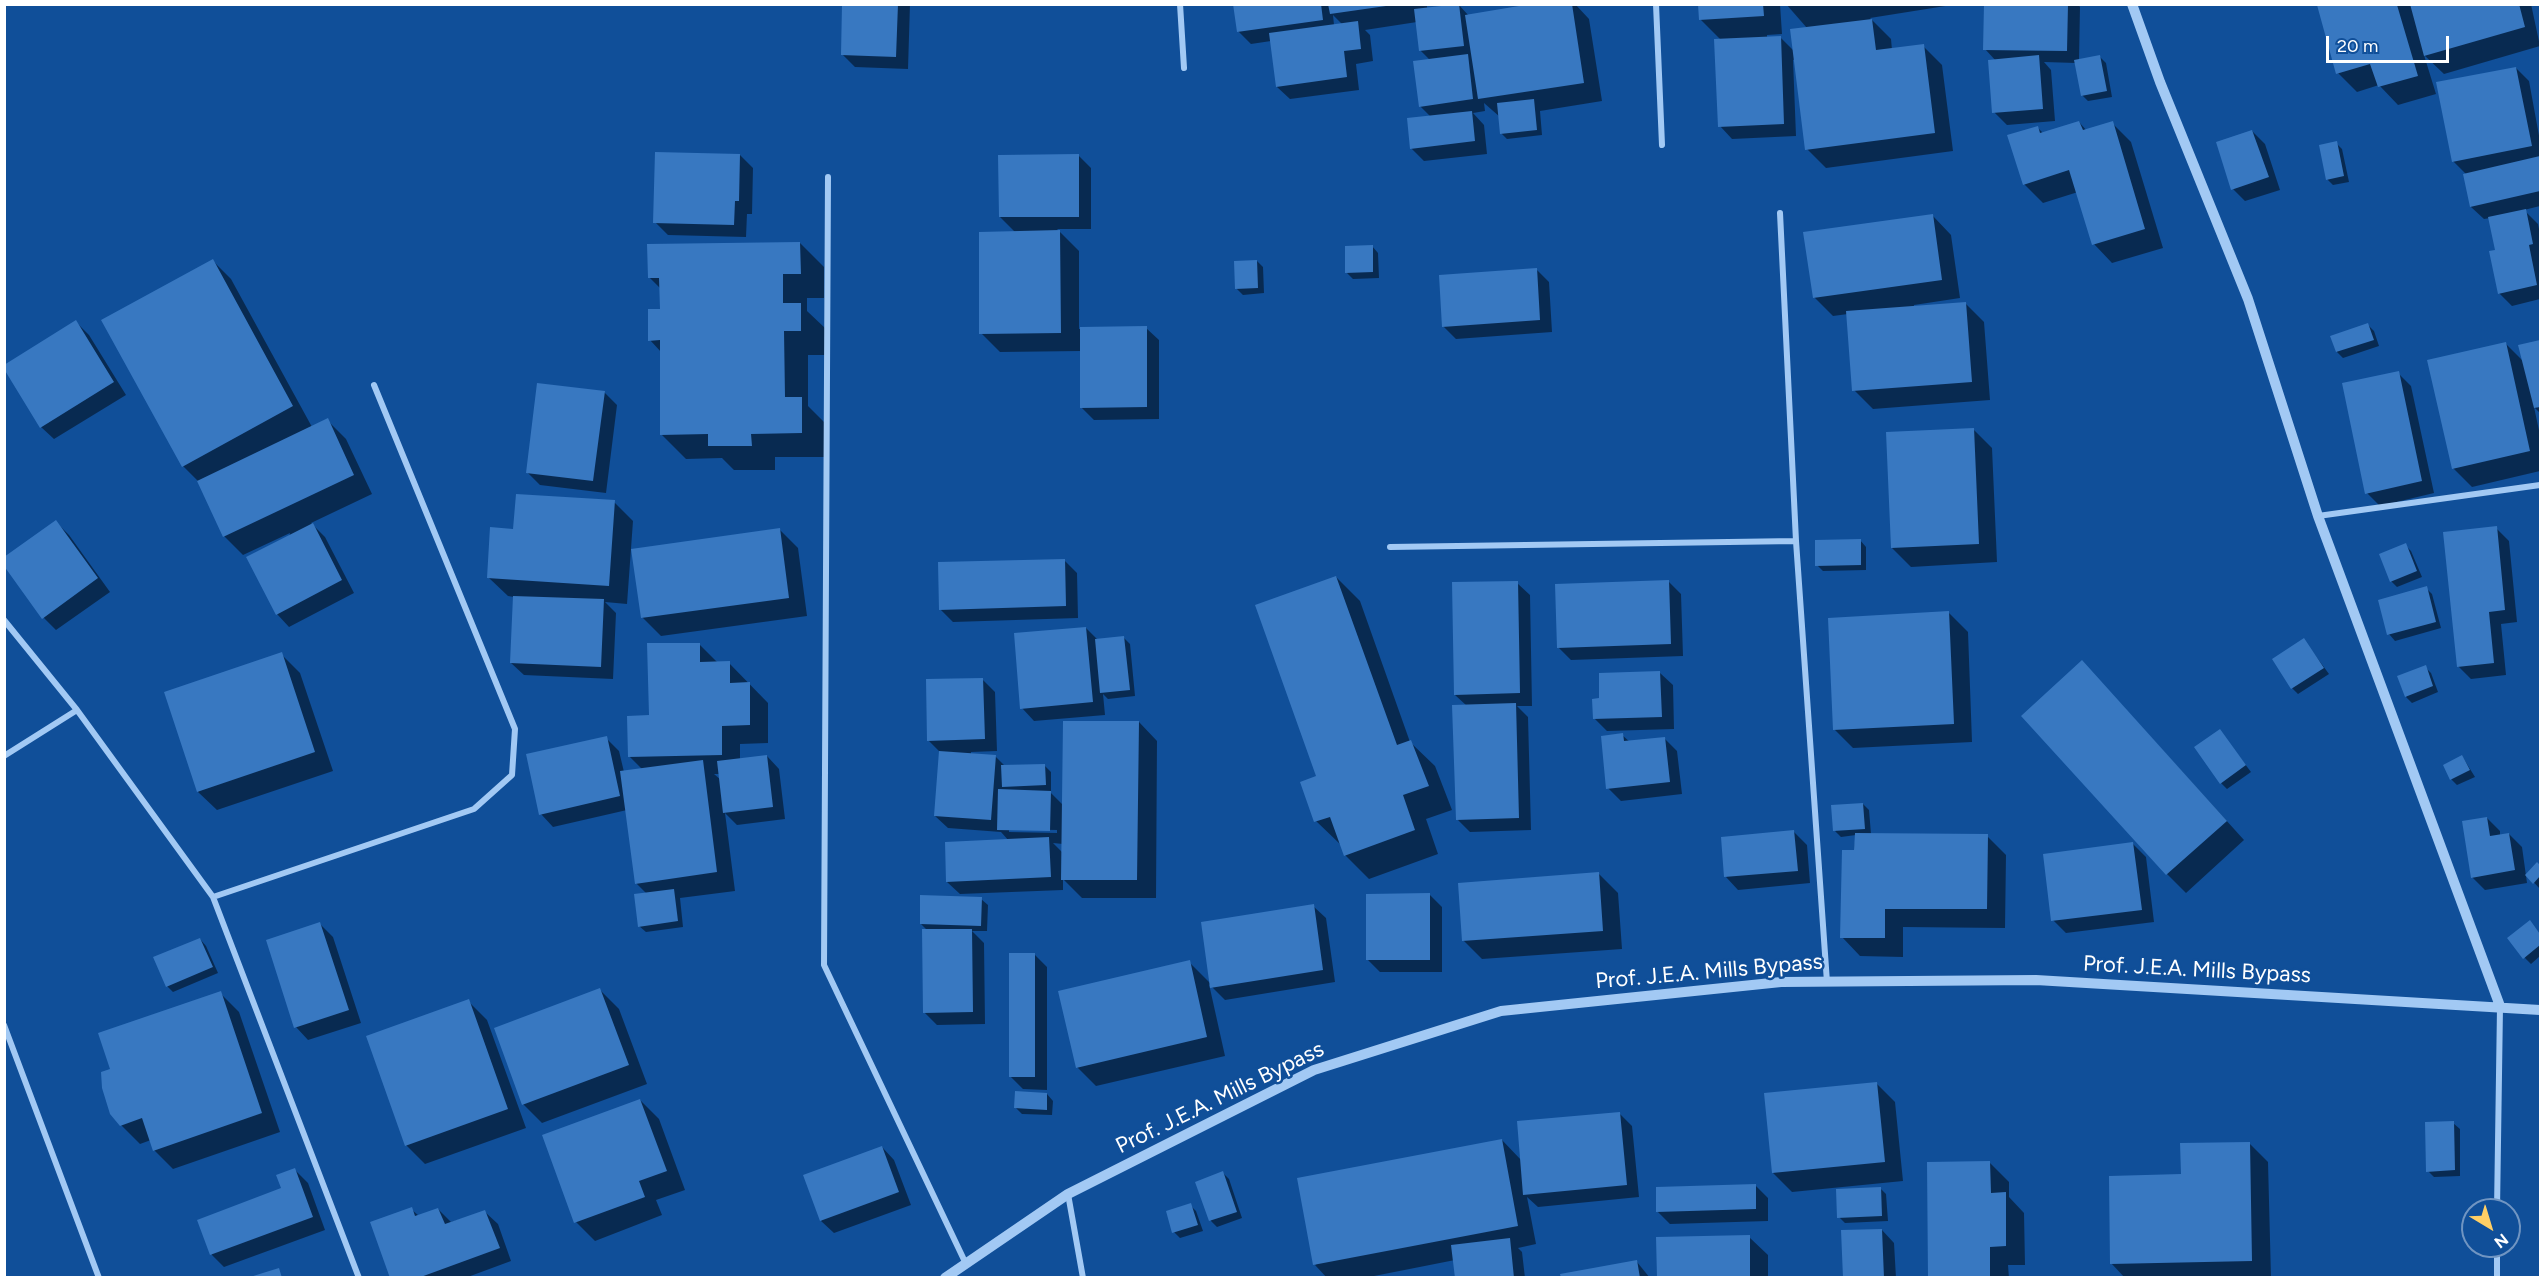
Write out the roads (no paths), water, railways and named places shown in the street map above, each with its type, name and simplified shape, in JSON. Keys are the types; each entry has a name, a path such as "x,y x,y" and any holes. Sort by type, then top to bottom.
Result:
{"street":[{"path":"1180,4 1184,68"},
{"path":"1656,4 1662,145"},
{"path":"2132,4 2160,82 2248,299 2318,516 2500,1006 2498,1198"},
{"path":"828,177 825,965 966,1263"},
{"path":"1780,213 1796,541 1827,982"},
{"path":"213,897 474,809 512,775 515,729 374,385"},
{"path":"2318,516 2541,485"},
{"path":"1390,547 1796,541"},
{"path":"4,620 77,711 213,897 360,1278"},
{"path":"4,756 77,711"},
{"name":"Prof. J.E.A. Mills Bypass","path":"945,1278 1068,1194 1314,1070 1501,1011 1782,982 2036,980 2541,1010"},
{"path":"4,1025 99,1278"},
{"path":"1068,1194 1083,1278"},
{"path":"2497,1258 2497,1278"}]}
